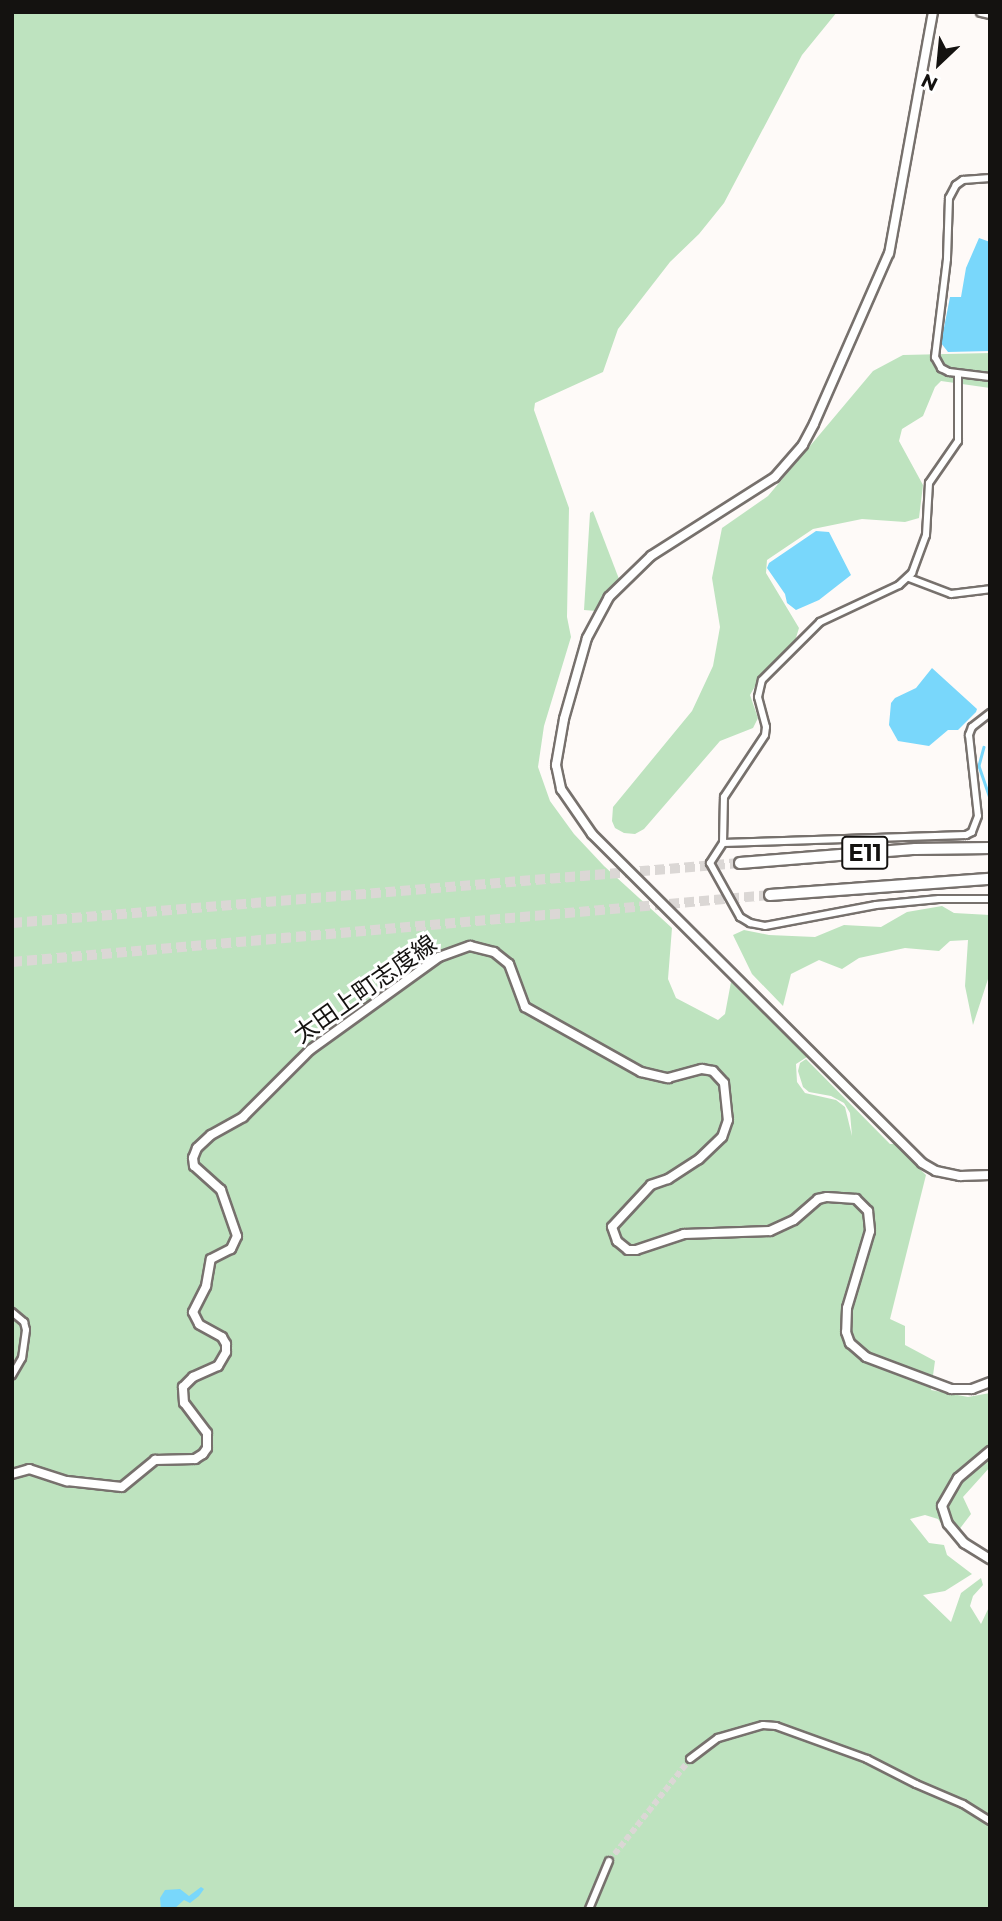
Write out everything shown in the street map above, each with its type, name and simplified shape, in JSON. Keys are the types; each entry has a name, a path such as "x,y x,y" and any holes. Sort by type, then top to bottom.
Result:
{"highway":[{"name":"E11","path":"740,863 915,849 990,848"},
{"name":"E11","path":"769,895 990,879"}],"main road":[{"path":"933,12 892,243 882,274 814,424 803,445 775,477 640,565 609,597 587,638 564,719 556,765 567,800 592,834 922,1163 936,1171 960,1175 990,1175"},
{"path":"981,12 990,14"},
{"name":"太田上町志度線","path":"12,1474 29,1469 67,1481 122,1487 155,1460 195,1459 203,1454 207,1448 207,1433 184,1403 183,1387 193,1377 218,1366 226,1352 226,1344 222,1338 199,1324 193,1312 206,1286 211,1259 231,1249 237,1236 221,1189 194,1166 193,1158 197,1148 211,1135 243,1117 310,1051 439,957 456,948 470,947 494,952 509,964 525,1007 641,1073 668,1078 702,1069 713,1072 724,1083 728,1120 722,1137 699,1158 668,1179 651,1185 612,1227 617,1241 628,1250 636,1250 684,1234 770,1231 794,1220 818,1199 856,1199 868,1211 870,1231 847,1308 846,1332 850,1343 866,1357 951,1389 972,1389 990,1381"},
{"path":"990,1451 958,1478 942,1506 948,1524 964,1543 990,1559"}],"street":[{"path":"990,178 963,180 956,185 949,198 947,259 934,357 941,368 958,375 990,377"},
{"path":"958,375 958,441 929,483 926,535 909,579 820,622 762,680 758,697 766,727 765,735 724,797 723,843 710,863 712,871 740,917 750,923 765,926 876,905 939,899 990,899"},
{"path":"909,579 951,593 990,589"},
{"path":"723,843 967,835 976,827 978,816 969,735 972,727 990,713"},
{"path":"12,1312 24,1322 26,1330 22,1358 12,1375"},
{"path":"690,1759 718,1738 763,1725 776,1726 867,1759 963,1804 990,1821"},
{"path":"589,1909 609,1861"}],"green space":[{"path":"12,12 837,12 802,55 724,203 699,234 670,262 618,329 603,372 535,403 534,410 569,508 567,617 571,637 544,726 538,767 550,801 574,834 604,866 672,928 668,979 676,998 718,1020 725,1014 731,982 807,1057 796,1064 797,1082 805,1093 836,1100 845,1107 852,1136 850,1113 844,1103 831,1096 809,1092 803,1087 798,1071 800,1063 806,1059 890,1144 894,1144 926,1175 890,1319 905,1326 905,1345 935,1361 931,1390 968,1397 990,1393 990,1467 963,1497 971,1514 952,1539 938,1519 925,1515 910,1519 929,1543 944,1545 947,1555 972,1574 945,1591 923,1595 951,1622 961,1593 981,1578 983,1585 973,1596 970,1606 981,1624 990,1605 990,1909 12,1909"},
{"path":"990,353 990,388 941,381 935,387 923,416 902,429 899,441 923,485 919,518 905,522 862,519 813,529 767,560 766,573 799,628 795,641 761,676 750,695 758,718 753,728 720,741 644,829 635,834 624,833 615,828 612,821 613,807 692,711 713,666 720,627 712,578 722,528 768,496 873,371 903,355"},
{"path":"593,511 619,579 596,611 584,610 590,513"},
{"path":"942,906 954,913 990,915 990,973 973,1025 965,986 968,940 950,941 939,951 905,948 859,958 842,969 819,960 791,974 783,1006 752,974 733,935 744,930 769,935 815,937 844,925 881,927 907,912"}],"water":[{"path":"979,238 990,242 990,351 948,352 941,343 950,297 961,297 966,268"},
{"path":"816,531 829,532 851,575 819,600 796,610 787,603 785,594 767,568 769,563"},
{"path":"932,668 977,709 976,712 958,730 948,730 929,746 898,741 889,725 891,703 895,698 916,688"},
{"path":"201,1887 204,1889 190,1903 184,1900 174,1909 161,1909 160,1898 165,1890 180,1889 189,1896"}],"waterway":[{"path":"984,747 979,766 990,798"}],"tunnel":[{"path":"12,923 740,863"},
{"path":"12,962 770,895"},
{"path":"609,1861 690,1759"}]}
